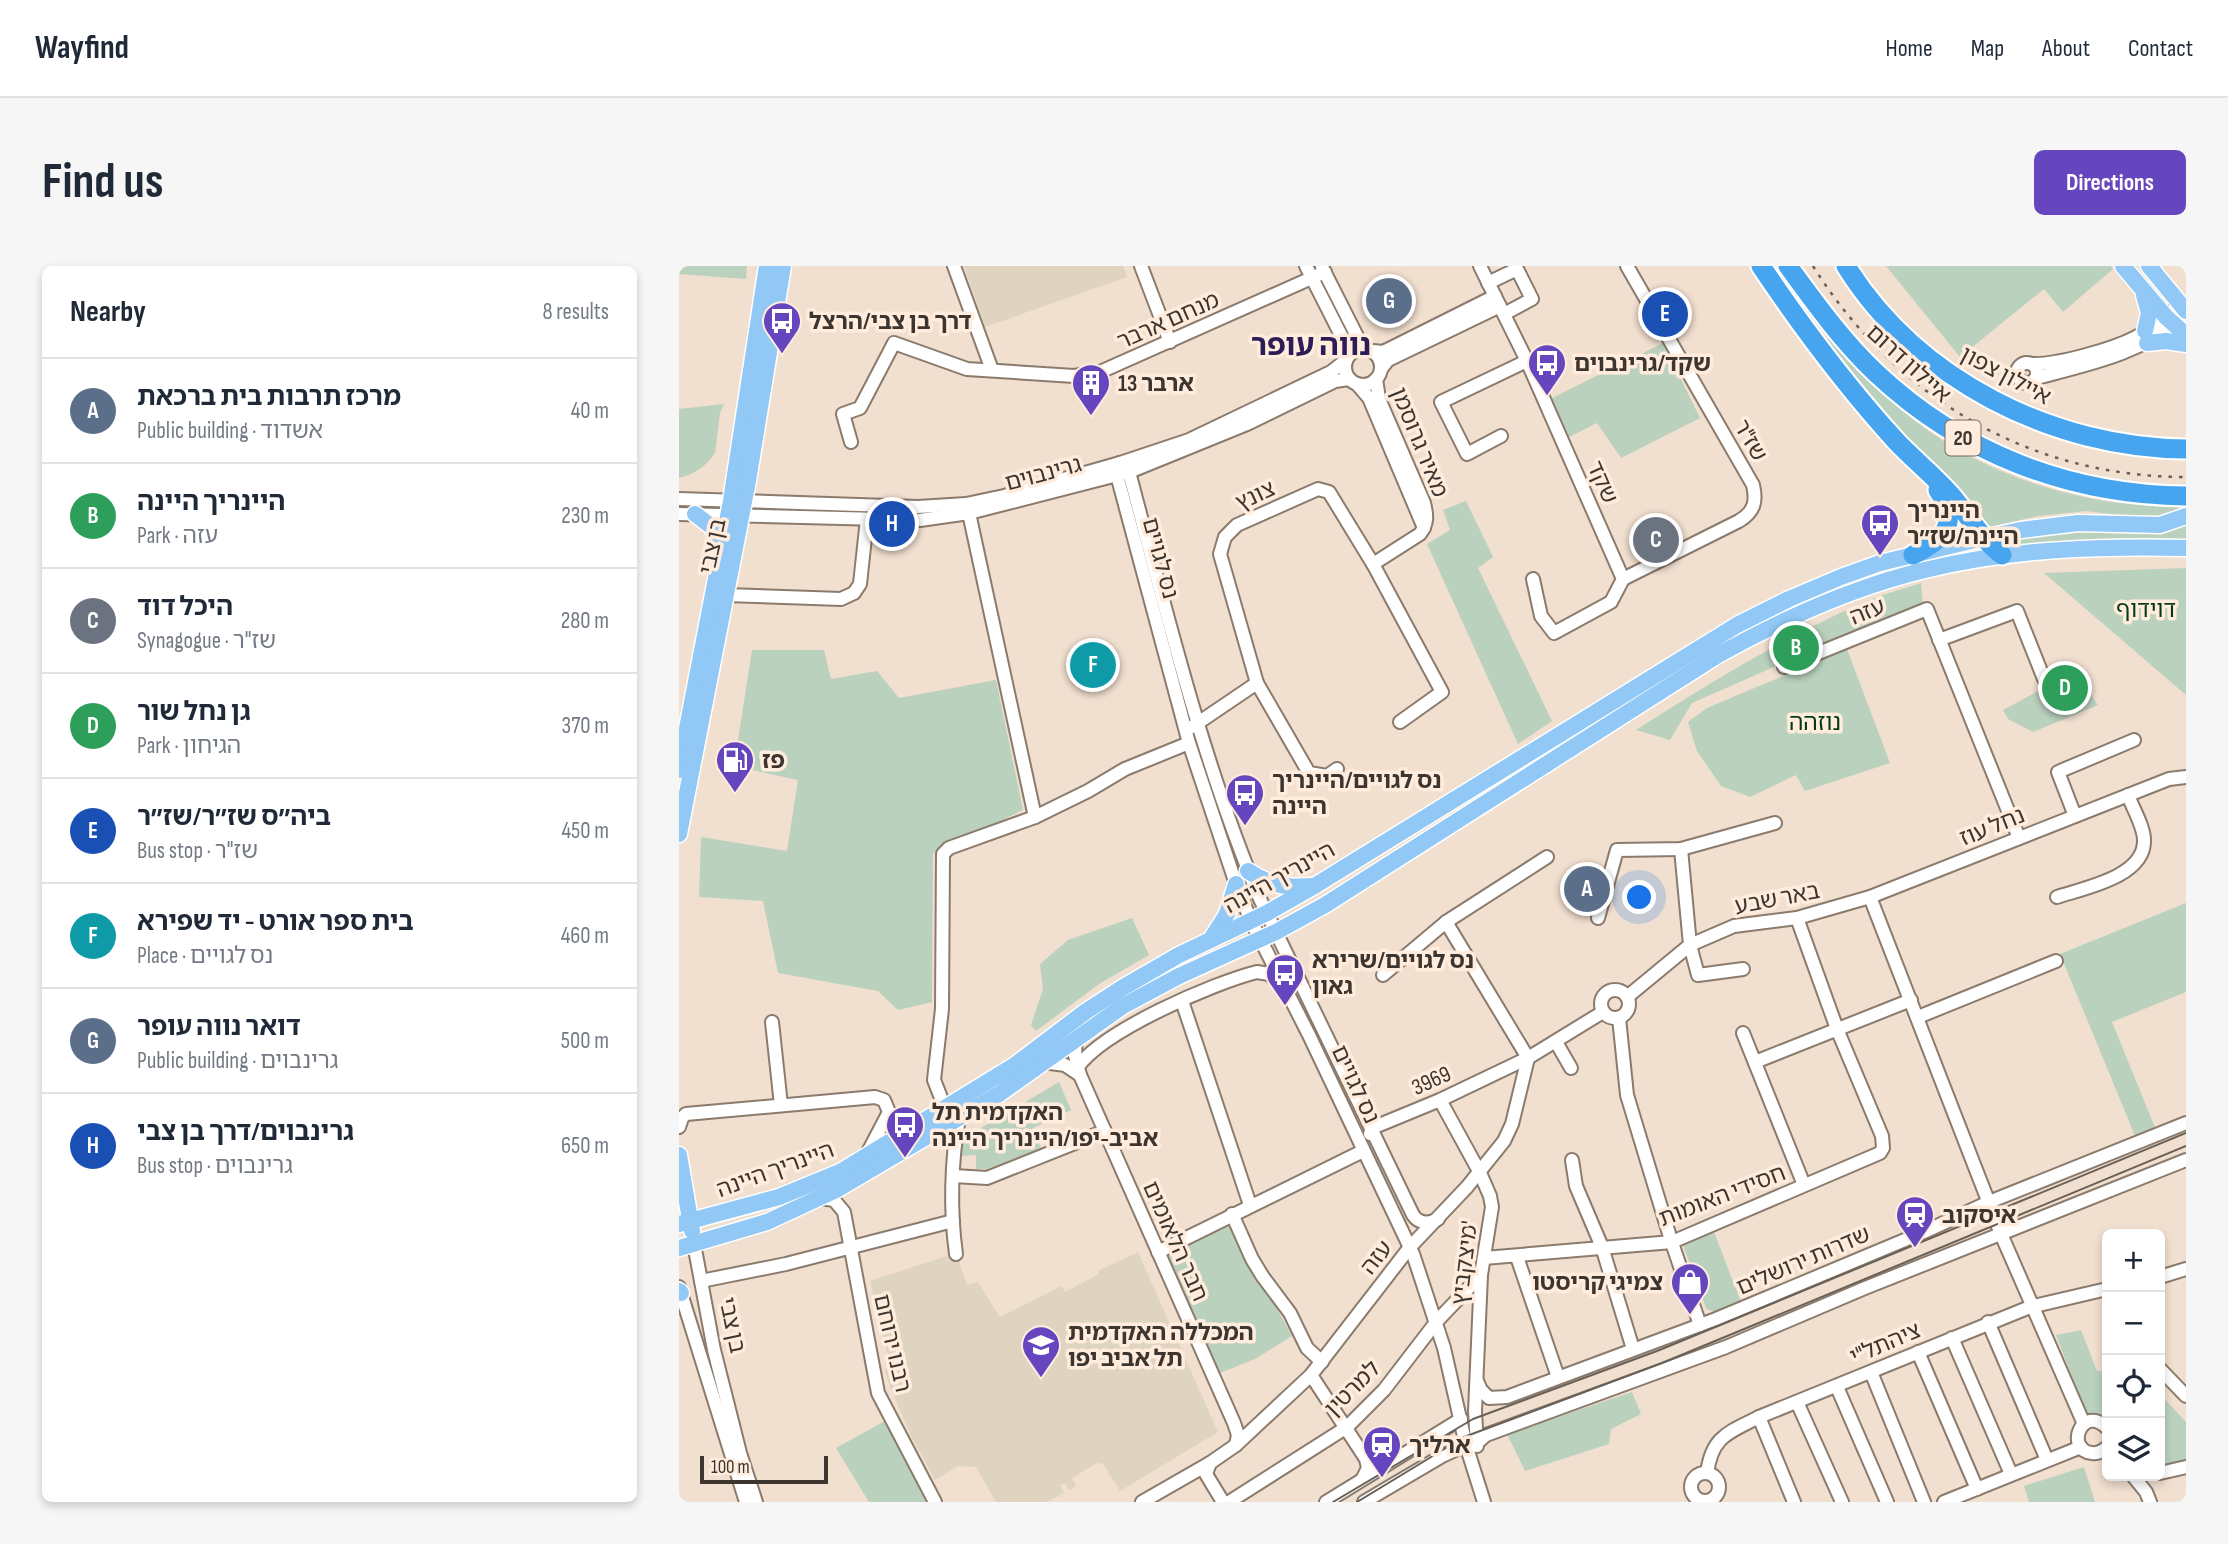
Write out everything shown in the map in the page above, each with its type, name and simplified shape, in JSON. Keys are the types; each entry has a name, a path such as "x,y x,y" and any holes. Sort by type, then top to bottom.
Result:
{"highway":[{"path":"1761,266 1784,302 1853,390 1919,464 1950,494 1983,538 2002,555"},
{"name":"איילון דרום","path":"1788,266 1874,371 1923,412 1981,449 2046,475 2105,490 2186,496"},
{"name":"איילון צפון","path":"1846,266 1870,300 1897,330 1941,367 1989,398 2032,418 2088,437 2151,447 2186,449"},
{"path":"1913,555 1938,539 1949,522 1948,509 1919,464"}],"main road":[{"name":"בן צבי","path":"679,834 725,595 767,266"},
{"name":"בן צבי","path":"679,770 722,551 736,508 783,266"},
{"path":"2123,266 2140,286 2180,318"},
{"path":"2149,266 2180,318"},
{"path":"2140,286 2149,309 2146,337 2186,344"},
{"path":"687,514 712,527 722,551"},
{"name":"היינריך היינה","path":"685,1222 731,1211 808,1186 866,1157 1015,1065 1113,994 1210,940 1317,886 1737,625 1789,599 1841,577 1913,555 2021,530 2078,523 2160,525 2186,516"},
{"name":"היינריך היינה","path":"687,1246 767,1222 820,1198 999,1094 1076,1037 1152,989 1260,940 1325,905 1718,655 1763,631 1849,594 1926,569 2002,555 2127,547 2186,548"},
{"path":"1248,871 1279,886 1317,886"},
{"path":"1210,940 1225,919 1236,884"},
{"name":"בן צבי","path":"679,1155 685,1187 687,1246"},
{"path":"685,1187 692,1200 703,1208 731,1211"}],"street":[{"path":"954,266 992,370"},
{"path":"1141,266 1170,342"},
{"name":"שקד","path":"1481,266 1527,361 1623,579"},
{"name":"שז\"ר","path":"1623,579 1739,521 1750,514 1755,502 1753,485 1627,266"},
{"path":"1323,269 1368,350 1380,359 1379,374"},
{"name":"מנחם ארבר","path":"851,442 842,414 860,408 894,344 967,369 1074,376 1100,372 1170,342 1309,272 1323,269"},
{"path":"1347,358 1368,350 1383,352 1500,305 1532,299 1517,269 1489,283"},
{"path":"1309,272 1345,343 1345,371 1353,382"},
{"path":"1124,477 1138,476 1152,463 1247,424 1335,381 1367,384 1379,374 1388,360 1500,305"},
{"path":"2146,337 2059,362 2026,362 2021,365 2017,375 2024,383 2031,382 2036,378 2111,357 2180,318"},
{"name":"גרינבוים","path":"736,508 918,507 967,504 1124,477 1189,440 1331,372 1347,358"},
{"path":"1501,436 1467,454 1441,402 1527,361"},
{"path":"2032,364 2036,368 2036,378"},
{"name":"מאיר גרוסמן","path":"1379,374 1375,385 1379,399 1424,503 1427,516 1424,528"},
{"name":"מאיר גרוסמן","path":"1353,382 1369,398 1424,528"},
{"name":"גרינבוים","path":"736,508 867,519 920,520 969,513 1101,479 1124,477"},
{"name":"נס לגויים","path":"1124,477 1198,723 1248,871 1415,1218 1428,1223 1438,1219"},
{"name":"נס לגויים","path":"1124,477 1187,737 1236,884 1260,940 1310,1035 1410,1247 1437,1321 1461,1419 1472,1444"},
{"name":"צונץ","path":"1337,769 1327,776 1309,773 1257,683 1220,554 1225,537 1237,525 1318,489 1329,492 1373,564 1442,691 1400,722"},
{"path":"679,499 736,508"},
{"path":"687,514 736,508"},
{"path":"969,513 1035,817"},
{"path":"725,595 841,599 854,593 860,584 867,519"},
{"path":"1373,564 1420,534 1424,528"},
{"path":"1533,579 1541,616 1554,633 1611,602 1623,579"},
{"name":"עזה","path":"1784,667 1927,609 1939,640"},
{"path":"2019,838 1939,640 2017,611 2044,678"},
{"path":"945,1108 934,1080 942,1009 943,854 949,848 1035,817 1088,791 1187,737 1198,723 1257,683"},
{"path":"2075,816 2058,772 2134,740"},
{"name":"נחל עוז","path":"1871,897 2128,795 2178,776 2186,777"},
{"path":"2057,897 2121,875 2143,854 2145,839 2128,795"},
{"path":"1598,918 1617,850 1681,849 1775,823"},
{"path":"1681,849 1690,945 1698,975 1743,969"},
{"path":"1383,975 1446,922 1547,857"},
{"path":"1871,897 2001,1234 2084,1424"},
{"name":"באר שבע","path":"1627,997 1690,945 1734,926 1797,918 1871,897"},
{"path":"1797,918 1837,1030"},
{"path":"1446,922 1528,1058 1603,1012"},
{"path":"1918,1017 2056,961"},
{"path":"1043,1062 1065,1065 1079,1072 1097,1046 1116,1033 1182,1001 1257,972 1269,974 1285,988"},
{"path":"1603,1012 1602,999 1607,992 1616,990 1627,997 1628,1009 1619,1018"},
{"path":"1755,1062 1911,1000"},
{"path":"1182,1001 1250,1205"},
{"path":"1603,1012 1610,1017 1619,1018"},
{"path":"1619,1018 1627,1095 1700,1325"},
{"path":"772,1022 781,1105"},
{"name":"חסידי האומות","path":"1484,1258 1672,1242 1876,1156 1883,1148 1882,1136 1837,1030"},
{"path":"1743,1032 1804,1185"},
{"name":"חבר הלאומים","path":"1076,1037 1075,1051 1079,1072 1234,1423 1238,1435 1236,1445"},
{"path":"1556,1042 1571,1068"},
{"name":"עזה","path":"1142,1502 1236,1445 1311,1375 1410,1247 1467,1187 1504,1141 1512,1124 1528,1058"},
{"name":"3969","path":"1372,1128 1440,1100 1528,1058"},
{"path":"679,1126 686,1114 858,1097 880,1098 888,1105 889,1112 866,1157"},
{"name":"מיצקביץ'","path":"1440,1100 1480,1172 1492,1208 1481,1275 1472,1444"},
{"path":"956,1254 953,1221 959,1118"},
{"name":"שדרות ירושלים","path":"1477,1381 1486,1395 1499,1399 1700,1325 1989,1202 2186,1123"},
{"path":"1159,1252 1363,1151 1372,1128"},
{"path":"954,1176 987,1178 1105,1131"},
{"path":"1572,1160 1576,1186 1602,1247 1633,1349"},
{"path":"1364,1502 1442,1455 1472,1444 1486,1435 1726,1347 1865,1288 2186,1160"},
{"name":"רבנו ירוחם","path":"820,1198 834,1200 842,1207 878,1392 935,1502"},
{"path":"1232,1214 1252,1259 1290,1312 1307,1348 1322,1362"},
{"path":"701,1281 786,1264 953,1221"},
{"name":"בן צבי","path":"687,1246 701,1281 724,1390 756,1502"},
{"path":"1517,1256 1558,1377"},
{"path":"2165,1275 2186,1269"},
{"name":"למרטין","path":"1229,1502 1346,1427 1384,1390 1437,1321 1481,1275"},
{"name":"בן צבי","path":"680,1290 746,1502"},
{"name":"ציהתל\"י","path":"1688,1498 1695,1478 1706,1473 1709,1454 1718,1441 1759,1417 1837,1387 1988,1322 2034,1305 2102,1290"},
{"path":"1988,1322 2047,1460"},
{"path":"1952,1338 2011,1474"},
{"path":"1918,1352 1977,1489"},
{"path":"1871,1372 1924,1502"},
{"path":"2165,1374 2186,1396"},
{"path":"1311,1375 1367,1464 1363,1479"},
{"path":"1837,1387 1887,1502"},
{"path":"1797,1402 1842,1502"},
{"path":"1759,1417 1794,1502"},
{"path":"1326,1502 1461,1419"},
{"path":"2102,1425 2095,1420 2084,1424 2077,1437 2084,1451 2094,1454 2102,1451"},
{"path":"1234,1423 1254,1428"},
{"path":"1472,1444 1483,1499"},
{"path":"1944,1502 2081,1447"},
{"path":"1210,1463 1206,1474 1223,1502"},
{"path":"2165,1471 2186,1468"},
{"path":"1688,1498 1705,1501 1722,1499 1719,1483 1714,1476 1706,1473"},
{"path":"1363,1479 1376,1495"},
{"path":"2140,1481 2150,1502"}],"shaded area":[{"path":"964,266 1123,266 1127,277 985,327"},
{"name":"המכללה האקדמית תל אביב יפו","path":"959,1252 967,1285 978,1282 1000,1317 1062,1286 1065,1292 1099,1274 1098,1271 1138,1252 1218,1432 1120,1491 1103,1464 1097,1463 1072,1478 1076,1486 1069,1490 1065,1483 1060,1485 1064,1493 1047,1502 996,1502 976,1467 958,1466 935,1480 912,1438 890,1387 885,1371 889,1359 870,1281"}],"green space":[{"path":"679,266 747,266 746,279 679,274"},
{"path":"1886,266 2111,266 2113,269 2063,312 2044,289 1960,357"},
{"path":"1828,339 1903,411 1934,435 1977,460 2023,480 2070,494 2116,503 2185,508 2158,520 2086,511 2039,516 1985,528 1876,409 1823,341"},
{"path":"1663,343 1700,418 1621,458 1597,423 1569,437 1550,399"},
{"path":"724,404 720,413 715,453 700,469 679,478 679,409"},
{"path":"1466,501 1493,557 1478,568 1552,721 1518,744 1427,544 1450,530 1443,510"},
{"path":"2186,523 2186,540 2116,539 2007,545 2001,542 2066,530"},
{"name":"דוידוף","path":"2186,568 2186,695 2044,573"},
{"path":"1921,583 1923,606 1890,616 1692,703 1670,740 1636,730 1718,679 1802,632 1867,601"},
{"name":"נוזהה","path":"1847,649 1890,763 1805,791 1796,775 1750,797 1721,786 1697,751 1688,722 1707,708"},
{"path":"752,650 824,650 831,679 877,671 899,698 996,680 1023,810 933,853 932,1002 898,1010 878,991 778,973 763,901 699,897 701,837 787,851 798,780 734,766"},
{"path":"2075,671 2098,705 2033,732 2008,719 2003,710"},
{"path":"2186,903 2186,992 2112,1022 2156,1130 2136,1138 2060,954"},
{"path":"1132,918 1149,955 1099,984 1036,1031 1031,1025 1043,989 1040,964 1068,940"},
{"path":"1059,1082 1071,1110 1033,1128 1041,1148 987,1169 976,1169 976,1155 960,1156 961,1140"},
{"path":"1228,1221 1292,1336 1255,1359 1220,1373 1167,1253"},
{"path":"1714,1232 1741,1302 1714,1312 1706,1308 1683,1245"},
{"path":"2081,1330 2097,1371 2102,1371 2102,1421 2086,1413 2056,1335"},
{"path":"1632,1392 1641,1414 1611,1429 1609,1444 1525,1471 1507,1434"},
{"path":"2165,1399 2186,1422 2186,1459 2165,1466"},
{"path":"885,1421 932,1502 869,1502 836,1448"},
{"path":"2084,1467 2095,1502 2029,1502 2024,1486"}],"tram line":[{"path":"1333,1502 1473,1419 1657,1351 2186,1133"},
{"path":"1357,1502 1464,1437 1662,1363 2186,1146"}],"railway":[{"path":"1813,266 1846,313 1884,354 1926,390 1971,421 2021,445 2073,462 2128,473 2186,477"}],"place":[{"name":"דואר נווה עופר","path":"1389,301"},
{"name":"ביה״ס שז״ר/שז״ר","path":"1665,314"},
{"name":"דרך בן צבי/הרצל","path":"782,355"},
{"name":"שקד/גרינבוים","path":"1547,397"},
{"name":"ארבר 13","path":"1091,417"},
{"name":"גרינבוים/דרך בן צבי","path":"892,524"},
{"name":"היכל דוד","path":"1656,540"},
{"name":"היינריך היינה/שז״ר","path":"1880,557"},
{"name":"היינריך היינה","path":"1796,648"},
{"name":"בית ספר אורט - יד שפירא","path":"1093,665"},
{"name":"גן נחל שור","path":"2065,688"},
{"name":"פז","path":"735,794"},
{"name":"נס לגויים/היינריך היינה","path":"1245,827"},
{"name":"מרכז תרבות בית ברכאת","path":"1587,889"},
{"name":"נס לגויים/שרירא גאון","path":"1285,1007"},
{"name":"האקדמית תל אביב-יפו/היינריך היינה","path":"905,1159"},
{"name":"איסקוב","path":"1915,1249"},
{"name":"צמיגי קריסטו","path":"1690,1316"},
{"name":"המכללה האקדמית תל אביב יפו","path":"1041,1379"},
{"name":"ארליך","path":"1382,1479"}],"district":[{"name":"נווה עופר","path":"1311,345"}]}
